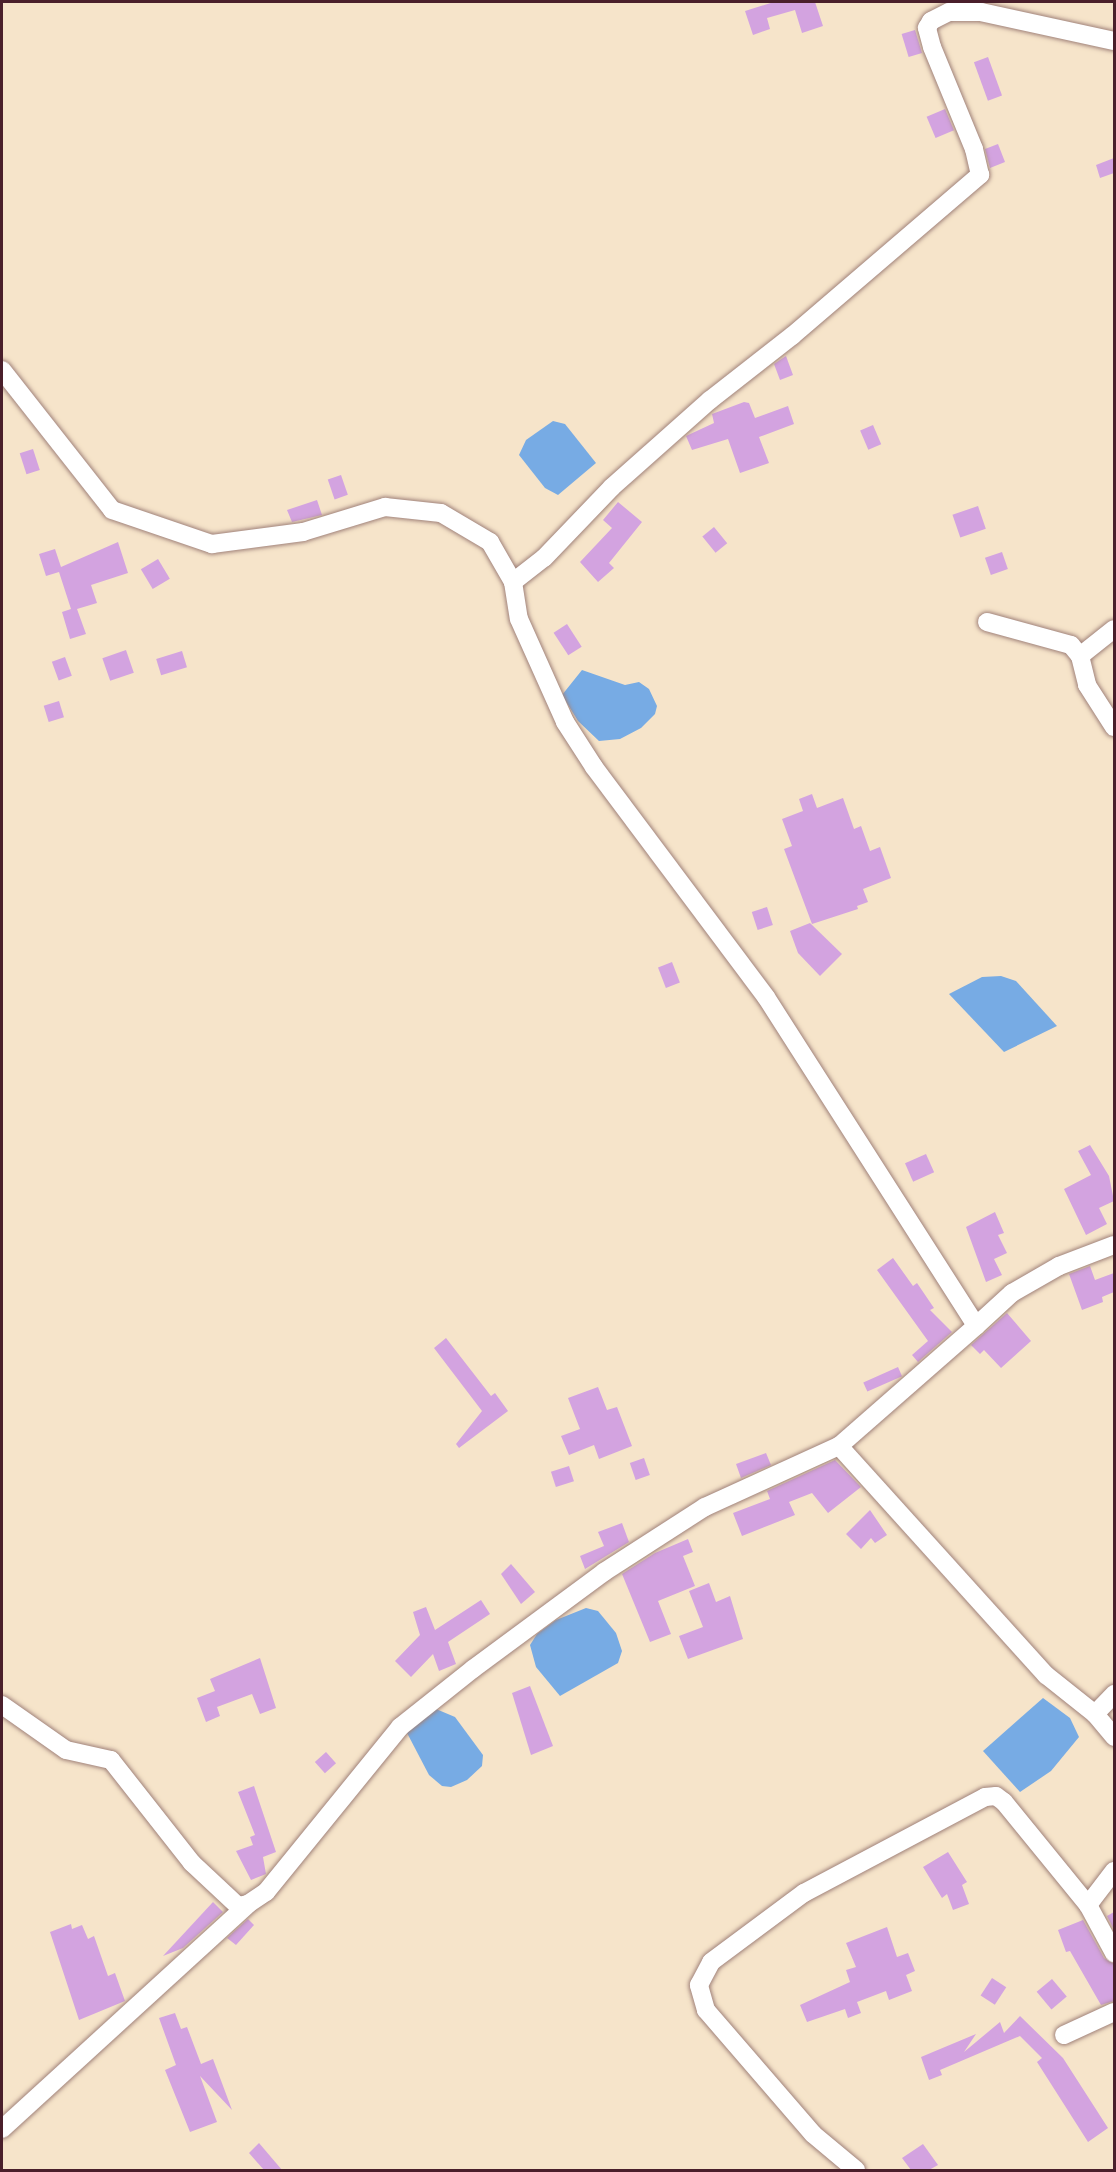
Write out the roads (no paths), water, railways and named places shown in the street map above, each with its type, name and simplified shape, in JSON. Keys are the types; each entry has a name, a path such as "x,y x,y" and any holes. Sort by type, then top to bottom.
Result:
{"street":[{"path":"513,582 544,558 612,487 710,400 792,336 980,176 974,149 932,47 927,28 931,21 949,12 981,12 1114,41"},
{"path":"2,370 112,510 212,544 303,532 385,507 441,513 490,542 513,582 519,619 565,722 594,767 766,998 976,1326"},
{"path":"987,622 1060,639 1080,656 1087,685 1114,727"},
{"path":"1080,656 1114,629"},
{"path":"2,2129 248,1904 266,1892 400,1727 473,1668 604,1572 705,1507 839,1446 1012,1293 1059,1266 1114,1245"},
{"path":"839,1446 1046,1675 1095,1714 1114,1737"},
{"path":"1095,1714 1114,1694"},
{"path":"2,1705 66,1750 111,1760 192,1863 238,1906 248,1904"},
{"path":"856,2170 813,2134 706,2010 699,1985 711,1962 804,1893 985,1797 996,1796 1004,1802 1088,1905 1114,1953"},
{"path":"1088,1905 1114,1871"},
{"path":"1064,2035 1114,2012"}],"water":[{"path":"553,421 565,424 596,463 558,495 545,488 519,455 526,440"},
{"path":"582,670 625,685 639,682 649,689 657,706 655,714 641,728 620,739 599,741 578,721 562,695"},
{"path":"1001,976 1016,981 1057,1026 1004,1052 949,994 982,977"},
{"path":"586,1608 598,1611 616,1633 622,1651 618,1663 560,1696 536,1667 530,1645 537,1634 556,1620"},
{"path":"1043,1698 1070,1718 1079,1737 1051,1771 1020,1792 983,1751"},
{"path":"436,1709 455,1717 483,1755 482,1766 467,1780 451,1787 442,1786 429,1775 406,1731"}]}
